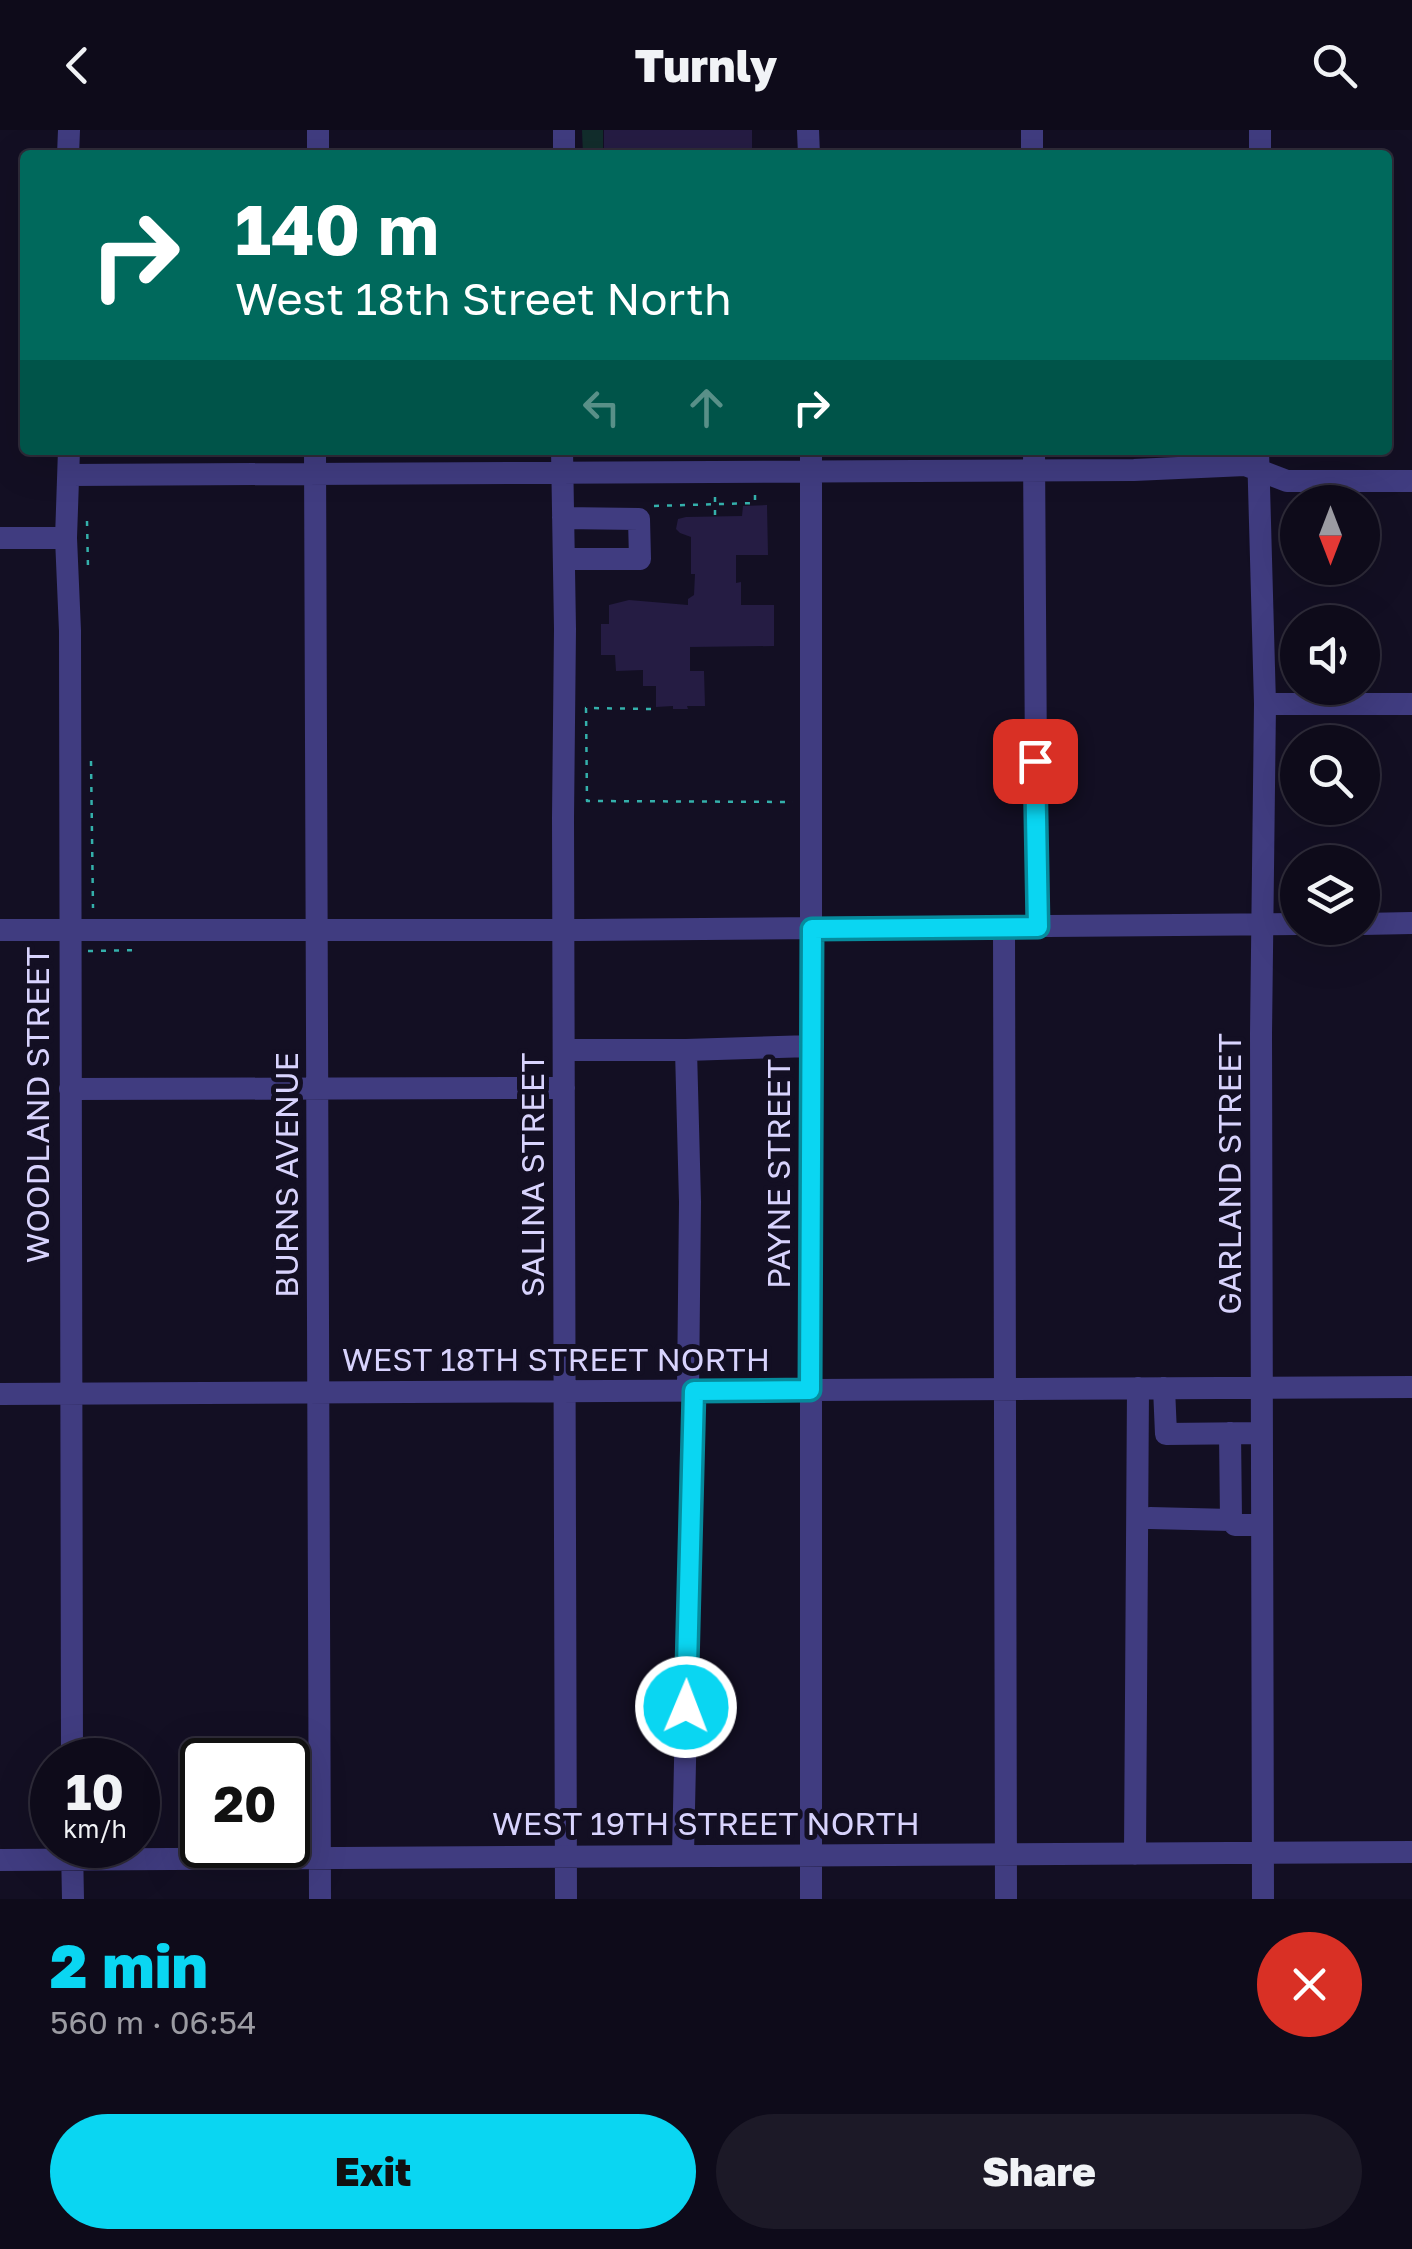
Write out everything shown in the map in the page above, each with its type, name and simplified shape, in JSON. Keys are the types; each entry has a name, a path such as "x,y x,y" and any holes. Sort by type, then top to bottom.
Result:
{"street":[{"name":"WOODLAND STREET","path":"69,455 66,538 70,631 72,1738"},
{"path":"69,475 315,462 1034,460 1134,470 1245,465 1258,460 1287,481 1412,480"},
{"path":"1034,460 1038,927"},
{"name":"GARLAND STREET","path":"1258,460 1264,704 1262,1899"},
{"name":"SALINA STREET","path":"562,461 566,1899"},
{"name":"PAYNE STREET","path":"811,461 811,1899"},
{"name":"BURNS AVENUE","path":"315,462 320,1899"},
{"path":"563,518 639,519 640,558 564,558"},
{"path":"0,538 66,538"},
{"path":"1264,704 1412,704"},
{"path":"1380,924 1412,923"},
{"path":"0,930 1280,924"},
{"path":"1004,928 1006,1899"},
{"path":"564,1050 811,1046"},
{"path":"683,1855 690,1391 686,1050"},
{"path":"70,1089 564,1088"},
{"name":"WEST 18TH STREET NORTH","path":"0,1394 1412,1387"},
{"path":"1135,1854 1138,1388"},
{"path":"1164,1388 1166,1434 1261,1433"},
{"path":"1230,1434 1231,1520 1235,1525 1261,1525"},
{"path":"1150,1518 1231,1520"},
{"name":"WEST 19TH STREET NORTH","path":"160,1854 320,1858 1412,1852"},
{"name":"WEST 19TH STREET NORTH","path":"0,1860 30,1857"},
{"path":"72,1868 72,1899"}],"path":[{"path":"715,486 715,516"},
{"path":"648,506 754,504 755,486"},
{"path":"651,709 586,708 588,801 793,802"}],"green space":[{"path":"582,130 603,130 603,150 583,150"}],"building":[{"path":"604,130 752,130 752,150 604,150"},
{"path":"767,505 768,555 736,555 736,583 741,582 741,605 774,605 774,646 690,647 690,671 704,671 705,706 656,707 656,686 643,686 643,670 616,671 615,655 601,655 601,624 609,624 609,605 629,600 688,605 688,599 694,595 695,574 691,574 691,537 676,529 678,519 742,516 743,506"}],"route":[{"path":"686,1707 694,1391 810,1390 812,929 1038,927 1035,761"}]}
